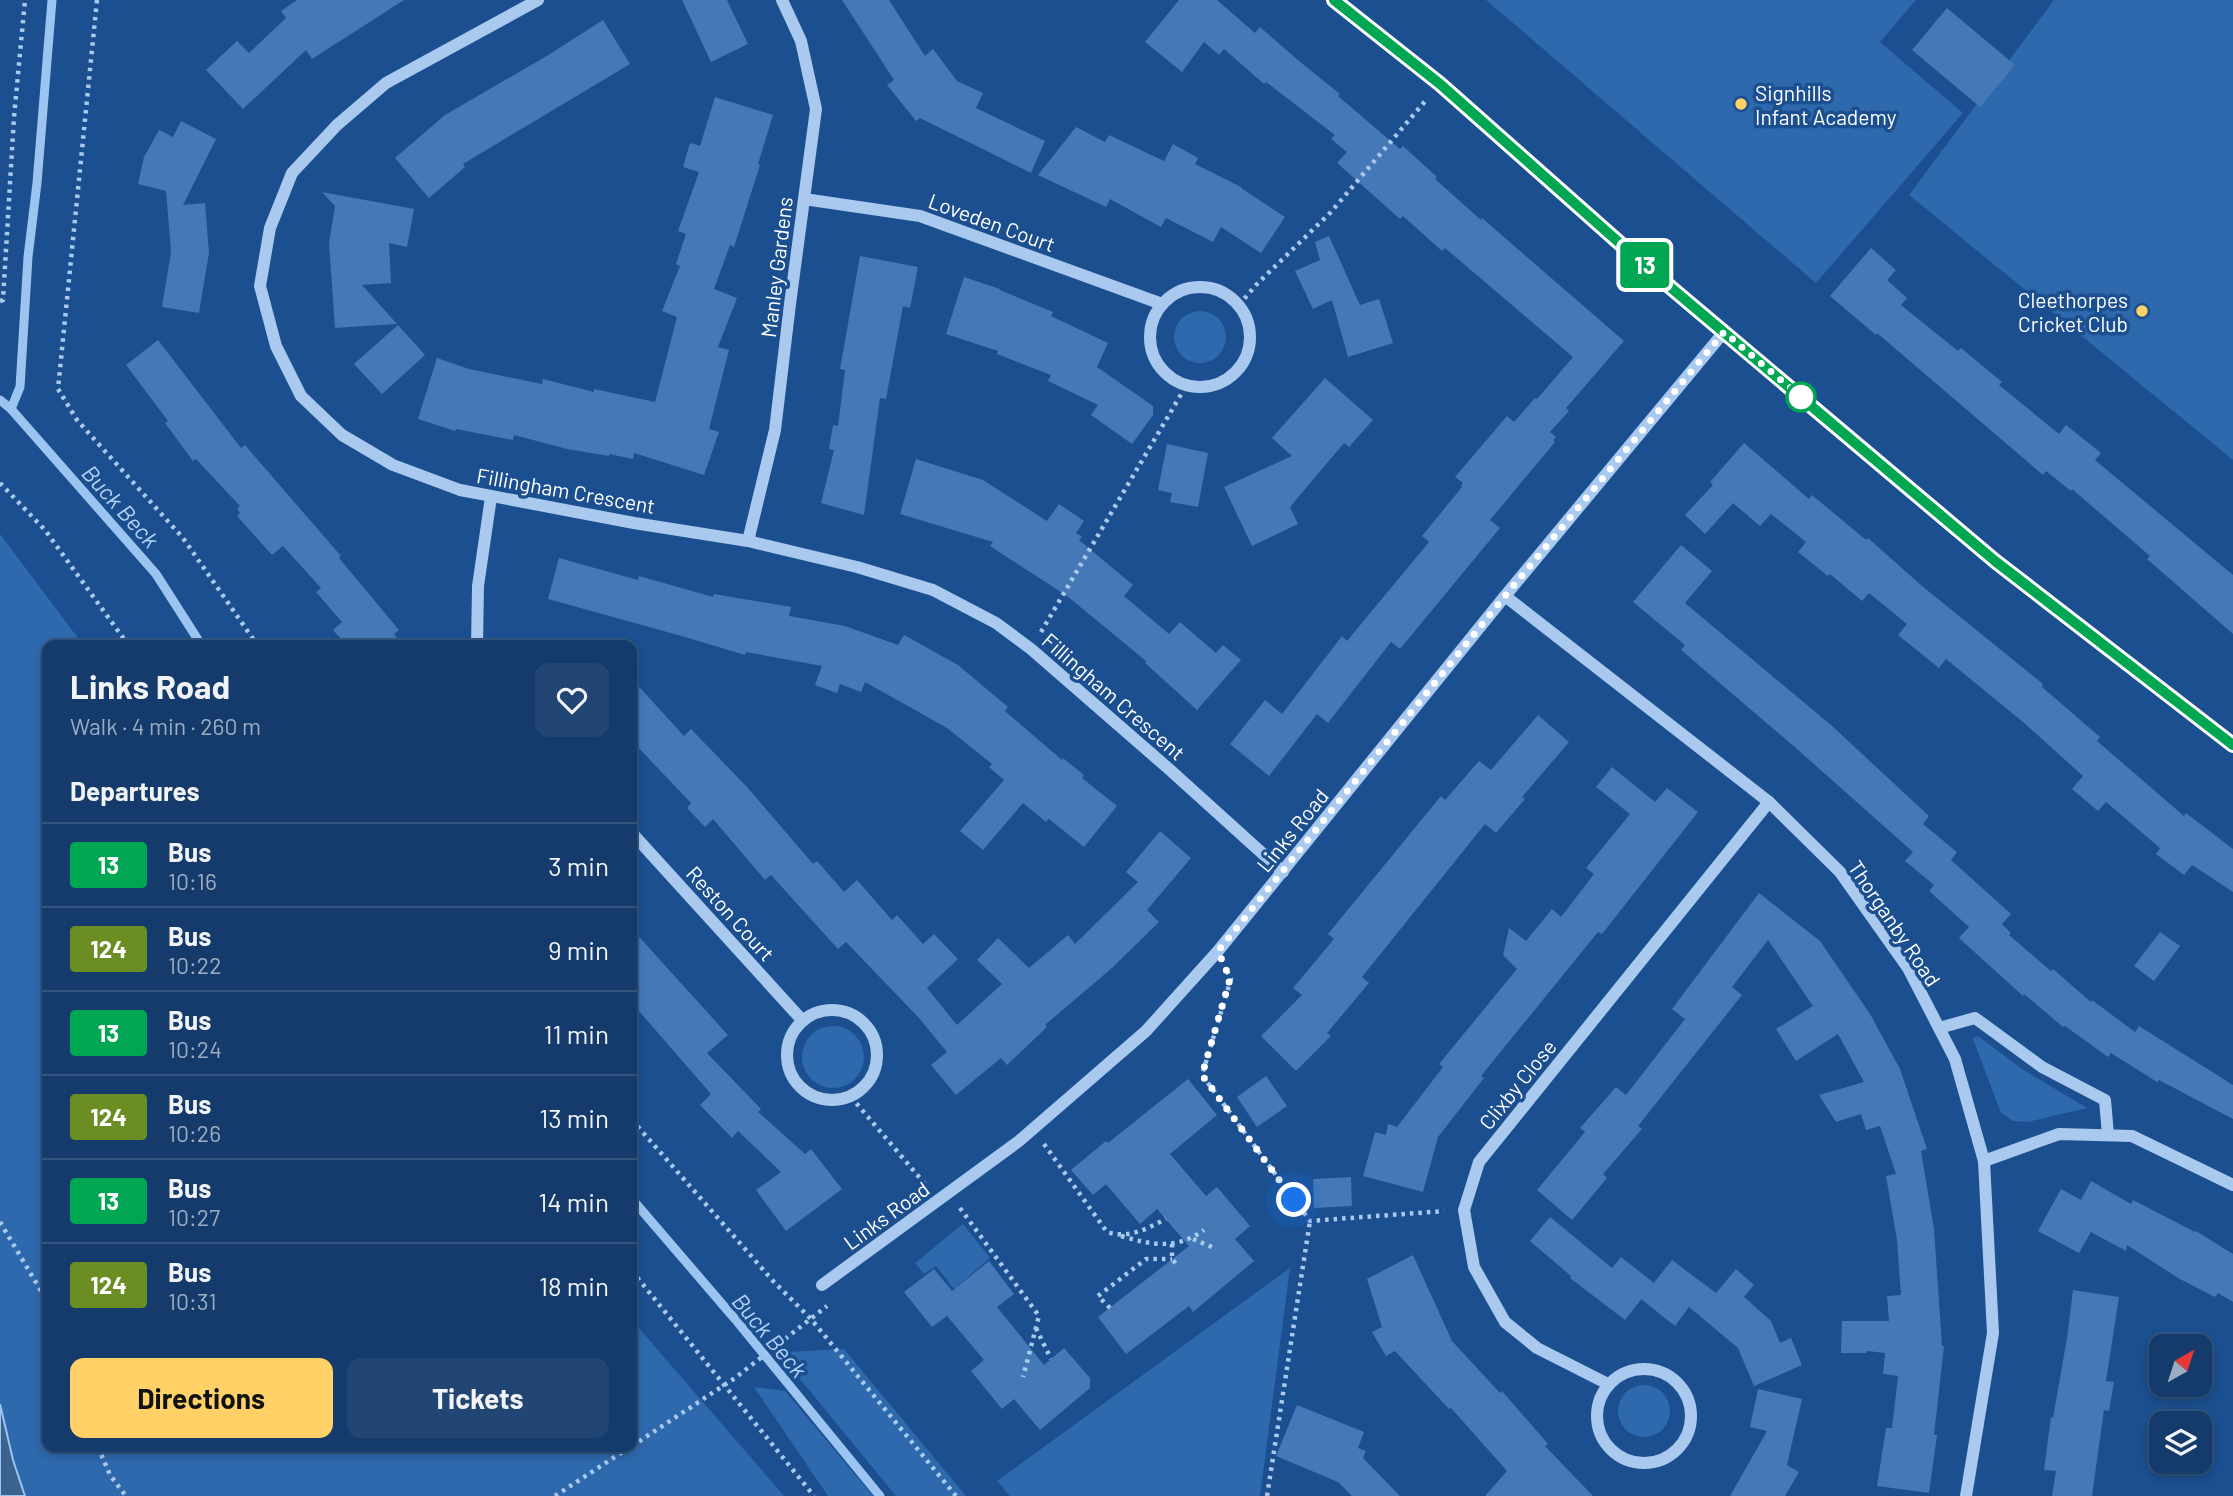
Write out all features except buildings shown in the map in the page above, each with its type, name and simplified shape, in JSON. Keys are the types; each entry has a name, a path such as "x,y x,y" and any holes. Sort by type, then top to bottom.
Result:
{"street":[{"name":"Fillingham Crescent","path":"538,0 518,4 386,83 337,125 292,173 270,228 260,286 276,346 301,396 342,435 393,465 460,490 747,541 857,567 933,590 996,623 1031,649 1283,872"},
{"name":"Manley Gardens","path":"747,541 775,430 816,108 801,41 782,0"},
{"path":"1334,0 1440,84 1650,270 1995,561 2233,745"},
{"name":"Loveden Court","path":"804,199 920,216 1161,304"},
{"path":"1202,287 1222,293 1239,305 1248,323 1250,342 1244,361 1232,376 1215,385 1186,386 1160,368 1150,347 1151,324 1161,304 1180,291 1202,287"},
{"name":"Links Road","path":"822,1285 1033,1129 1146,1031 1218,951 1505,596 1724,332"},
{"path":"477,640 478,586 491,497"},
{"name":"Thorganby Road","path":"1505,596 1769,802 1840,872 1908,968 1955,1059 1984,1161 1993,1333 1966,1496"},
{"name":"Clixby Close","path":"1608,1384 1537,1348 1505,1322 1474,1267 1464,1210 1479,1162 1769,802"},
{"name":"Reston Court","path":"637,838 802,1020"},
{"path":"838,1009 857,1016 870,1030 878,1048 876,1068 866,1085 851,1097 833,1101 814,1097 799,1087 789,1071 786,1053 791,1035 802,1020 819,1011 838,1009"},
{"path":"1939,1028 1975,1018 2042,1067 2105,1100 2108,1135"},
{"path":"1984,1161 2059,1133 2132,1136 2233,1185"},
{"path":"1653,1369 1676,1380 1690,1401 1692,1426 1681,1448 1660,1462 1635,1464 1612,1452 1599,1432 1597,1407 1608,1384 1629,1370 1653,1369"}],"path":[{"path":"0,301 3,300 14,117 25,0"},
{"path":"97,0 58,389 77,420 183,538 254,640"},
{"path":"1239,305 1331,212 1440,84"},
{"path":"1031,649 1186,386"},
{"path":"0,483 45,530 125,640"},
{"path":"1218,951 1230,979 1202,1075 1310,1221 1266,1496"},
{"path":"851,1097 944,1197 1039,1316 1023,1377"},
{"path":"637,1126 774,1282 811,1319 956,1496"},
{"path":"1033,1129 1107,1232 1149,1244 1172,1244 1192,1239 1204,1230"},
{"path":"1310,1221 1464,1210"},
{"path":"1117,1235 1138,1234 1166,1219"},
{"path":"0,1222 42,1293"},
{"path":"1192,1239 1212,1247"},
{"path":"1172,1244 1172,1259 1177,1265"},
{"path":"1110,1308 1098,1296 1119,1278 1146,1259 1172,1259"},
{"path":"637,1276 814,1496"},
{"path":"637,1443 735,1378 811,1319 833,1300 822,1285"},
{"path":"1036,1327 1051,1359"},
{"path":"100,1452 110,1475 126,1496"},
{"path":"555,1496 623,1452"}],"shaded area":[{"name":"Signhills Infant Academy","path":"1486,0 1916,0 1880,42 1963,113 1816,283"},
{"name":"Cleethorpes Cricket Club","path":"2054,0 2233,0 2233,460 1909,195"},
{"path":"1200,311 1219,318 1226,337 1219,356 1200,363 1181,356 1174,337 1181,318"},
{"path":"0,534 80,640 42,640 42,1452 637,1452 637,1326 784,1496 0,1496"},
{"path":"833,1026 855,1035 864,1057 855,1079 833,1088 811,1079 802,1057 811,1035"},
{"path":"1978,1036 2022,1069 2087,1108 2028,1122 2013,1121 2001,1113 1973,1039"},
{"path":"963,1224 990,1258 954,1289 936,1266 924,1274 915,1263"},
{"path":"1290,1268 1260,1496 1010,1496 997,1481"},
{"path":"844,1349 966,1496 896,1496 796,1374 789,1352"},
{"path":"1644,1385 1663,1392 1670,1411 1663,1430 1644,1437 1625,1430 1618,1411 1625,1392"},
{"path":"754,1387 785,1391 873,1496 828,1496"},
{"path":"0,1404 13,1460 25,1496 0,1496"}],"waterway":[{"path":"11,409 20,387 28,257 52,0"},
{"name":"Buck Beck","path":"0,400 11,409 156,574 198,640"},
{"name":"Buck Beck","path":"637,1205 880,1496"}],"bus line":[{"name":"13","path":"1334,0 1440,84 1650,270 1995,561 2233,745"}],"place":[{"name":"Signhills Infant Academy","path":"1741,104"},
{"name":"Cleethorpes Cricket Club","path":"2142,311"}],"route":[{"path":"1294,1200 1202,1075 1230,979 1218,951 1505,596 1724,332 1807,402 1801,397"}]}
